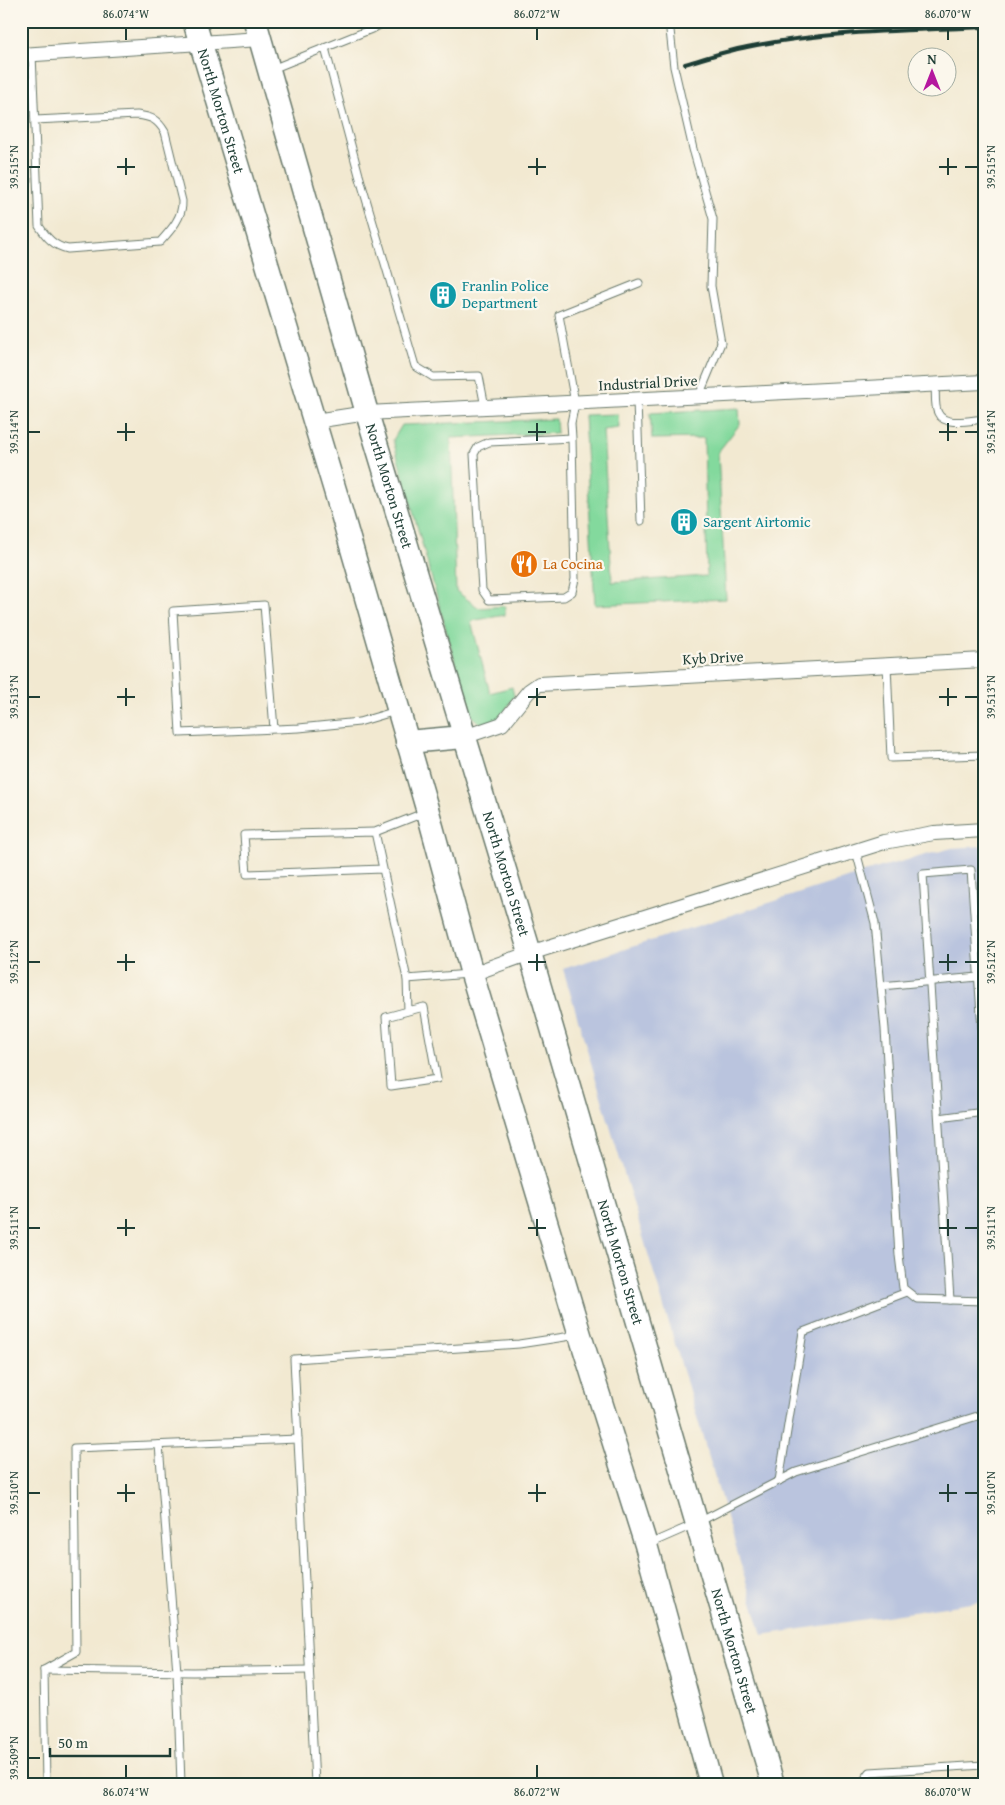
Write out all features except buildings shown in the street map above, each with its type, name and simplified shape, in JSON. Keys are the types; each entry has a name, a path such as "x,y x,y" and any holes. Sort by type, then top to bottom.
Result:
{"main road":[{"name":"North Morton Street","path":"194,21 315,421 428,812 472,974 580,1335 646,1545 711,1784"},
{"name":"North Morton Street","path":"258,30 367,413 530,954 773,1784"},
{"path":"407,742 464,737"}],"street":[{"path":"27,54 200,43 258,30"},
{"name":"Industrial Drive","path":"315,421 367,413 984,382"},
{"name":"Kyb Drive","path":"464,737 502,724 529,691 539,684 984,660"},
{"path":"472,974 856,851 906,837 984,830"}],"lane":[{"path":"269,70 387,21"},
{"path":"669,21 674,67 693,149 713,219 711,286 721,343 699,396"},
{"path":"325,48 359,175 415,366 433,377 479,376 485,407"},
{"path":"27,54 35,120 39,226 46,236 58,247 68,249 160,242 182,212 182,201 165,132 159,123 150,117 137,116 35,120"},
{"path":"572,438 489,442 478,447 474,454 482,590 489,600 564,597 572,592 575,579 572,438 571,423 575,403 559,315 639,283"},
{"path":"935,385 937,412 942,419 949,421 984,419"},
{"path":"637,400 641,521"},
{"path":"274,729 264,605 173,611 180,733 274,729 360,722 399,710"},
{"path":"887,665 891,758 984,755"},
{"path":"383,869 247,874 244,835 375,832 428,812"},
{"path":"375,832 407,979 408,1011"},
{"path":"856,851 875,924 903,1288 916,1299 984,1301"},
{"path":"950,1300 923,874 971,870 984,1058"},
{"path":"407,979 472,974"},
{"path":"881,986 978,977"},
{"path":"424,1007 437,1080 391,1086 386,1017 408,1011 424,1007"},
{"path":"939,1118 984,1112"},
{"path":"780,1480 803,1332 908,1292"},
{"path":"315,1784 294,1358 518,1344 580,1335"},
{"path":"646,1545 697,1523 796,1472 984,1414"},
{"path":"44,1670 76,1652 74,1448 298,1439"},
{"path":"159,1445 177,1672 181,1784"},
{"path":"44,1670 177,1672 309,1670"},
{"path":"44,1670 46,1784"},
{"path":"865,1784 864,1780 870,1772 984,1765"}],"shaded area":[{"path":"984,846 984,1601 762,1635 563,969 881,867 952,848"}],"green space":[{"path":"739,408 740,424 718,452 726,599 595,605 584,415 618,414 619,428 603,430 612,582 707,576 704,438 652,439 650,413"},
{"path":"556,419 557,433 451,438 456,591 479,608 505,606 505,615 471,621 490,693 512,687 514,696 498,722 482,725 470,715 393,440 402,425"}],"railway":[{"path":"685,64 739,49 806,38 865,32 984,27"}],"place":[{"name":"Franlin Police Department","path":"443,295"},
{"name":"Sargent Airtomic","path":"684,522"},
{"name":"La Cocina","path":"524,564"}]}
